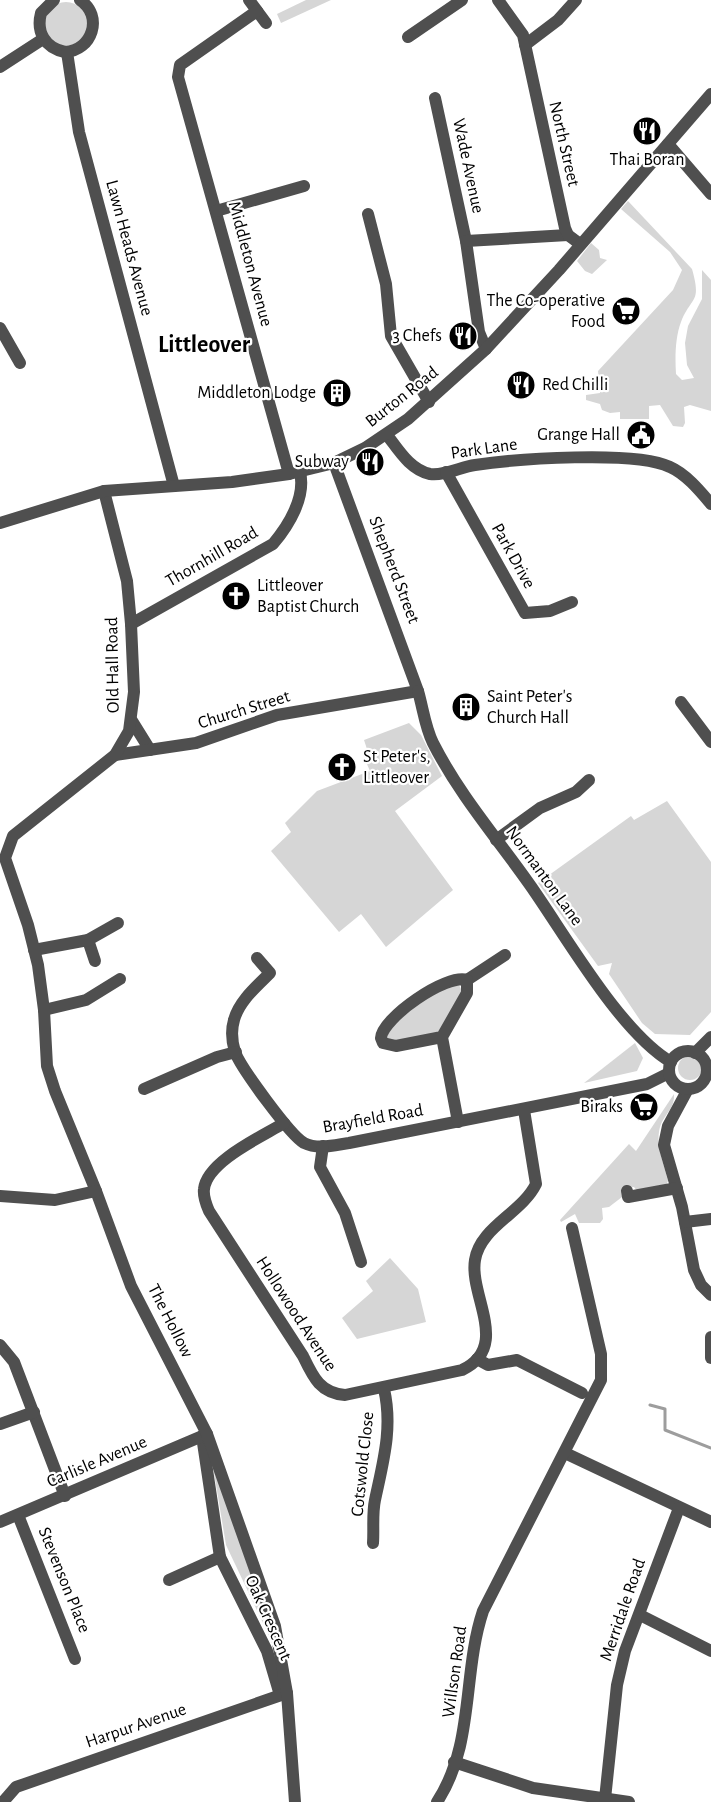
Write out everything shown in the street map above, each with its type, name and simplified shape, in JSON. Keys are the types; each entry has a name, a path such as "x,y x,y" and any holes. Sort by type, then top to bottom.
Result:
{"street":[{"path":"52,1 40,16 43,39 54,48 67,52 81,47 92,31 91,13 80,0"},
{"path":"249,0 266,23"},
{"path":"408,37 462,0"},
{"name":"North Street","path":"498,0 521,31 568,235"},
{"path":"525,45 558,20 576,0"},
{"name":"Middleton Avenue","path":"257,11 180,65 179,84 294,473"},
{"path":"0,68 43,39"},
{"name":"Lawn Heads Avenue","path":"67,52 80,132 174,486"},
{"name":"Burton Road","path":"0,523 104,491 294,473 334,463 387,435 429,402 486,349 711,94"},
{"name":"Wade Avenue","path":"435,98 466,241 479,332 486,349"},
{"path":"668,144 711,194"},
{"path":"216,211 303,186"},
{"path":"368,214 386,284 391,336 429,402"},
{"path":"466,241 568,235 580,244"},
{"path":"0,328 20,363"},
{"name":"Park Lane","path":"387,435 404,458 417,468 433,474 475,465 524,461 641,460 659,462 675,470 711,504"},
{"name":"Shepherd Street","path":"334,463 418,690"},
{"name":"Park Drive","path":"446,472 525,614 550,611 573,602"},
{"name":"Thornhill Road","path":"131,624 273,544 283,532 302,489 294,473"},
{"name":"Old Hall Road","path":"2,859 13,836 115,756 127,738 132,720 134,692 127,581 104,491"},
{"name":"Church Street","path":"115,756 196,743 277,715 418,690"},
{"name":"Normanton Lane","path":"418,690 432,740 465,798 623,1017 646,1045 670,1068"},
{"path":"681,702 711,742"},
{"path":"132,720 150,750"},
{"path":"495,840 540,808 576,792 590,780"},
{"name":"The Hollow","path":"2,859 34,950 44,1010 47,1066 131,1286 205,1435 270,1608 283,1694 294,1802"},
{"path":"34,950 88,940 118,922"},
{"path":"88,940 95,961"},
{"path":"442,1037 396,1046 383,1043 381,1038 385,1028 419,997 448,981 467,980 505,955"},
{"name":"Brayfield Road","path":"257,958 270,973 250,993 235,1017 232,1035 236,1052 242,1065 285,1123 304,1143 315,1147 524,1110 647,1084 670,1068"},
{"path":"44,1010 86,1000 120,979"},
{"path":"458,1122 442,1037 467,993 467,980"},
{"path":"688,1089 675,1084 670,1068 679,1054 695,1053 711,1037"},
{"path":"144,1089 217,1057 236,1052"},
{"path":"695,1053 704,1061 709,1071 701,1083 688,1089 664,1139 665,1152 685,1222 694,1270 701,1285 711,1295"},
{"path":"524,1110 536,1184 530,1194 489,1234 476,1255 475,1274 486,1333 484,1346 477,1359 488,1365 517,1360 582,1393"},
{"name":"Hollowood Avenue","path":"285,1123 223,1161 211,1172 204,1189 209,1211 303,1356 318,1384 327,1390 345,1395 384,1389 462,1370 477,1359"},
{"path":"323,1146 320,1167 345,1213 361,1262"},
{"path":"627,1191 628,1197 677,1188"},
{"path":"0,1196 56,1200 96,1191"},
{"path":"685,1222 711,1219"},
{"name":"Willson Road","path":"437,1802 465,1731 476,1641 483,1611 598,1388 601,1374 599,1344 572,1228"},
{"path":"711,1337 711,1358"},
{"path":"0,1345 14,1362 65,1496"},
{"name":"Cotswold Close","path":"373,1543 374,1502 384,1468 389,1422 384,1389"},
{"path":"0,1424 33,1412"},
{"name":"Carlisle Avenue","path":"0,1522 205,1435"},
{"name":"Oak Crescent","path":"205,1435 220,1557 267,1651 283,1694"},
{"path":"565,1453 711,1522"},
{"name":"Merridale Road","path":"605,1799 617,1685 625,1651 679,1508"},
{"name":"Stevenson Place","path":"18,1515 75,1659"},
{"path":"169,1580 220,1557"},
{"path":"640,1615 711,1651"},
{"name":"Harpur Avenue","path":"3,1802 16,1787 283,1694"},
{"path":"454,1762 558,1798 629,1802"}],"shaded area":[{"path":"306,0 331,0 281,23 277,14"},
{"path":"66,2 81,9 88,24 81,39 66,46 51,39 44,24 51,9"},
{"path":"628,201 692,269 696,294 681,322 676,348 676,374 682,380 694,378 687,365 685,343 688,326 702,299 702,270 711,280 711,411 690,405 684,407 683,427 673,426 660,405 649,406 649,419 620,419 620,412 610,413 602,410 600,404 586,400 586,395 600,393 598,371 673,290 682,270 670,252 621,209"},
{"path":"591,243 599,250 600,258 607,260 592,274 585,271 577,261"},
{"name":"St Peter's, Littleover","path":"409,723 421,735 442,776 395,811 453,890 386,947 361,914 339,932 271,851 291,832 285,823 317,791 370,771 363,755 368,752 364,740"},
{"path":"667,801 711,862 711,1012 690,1035 655,1034 642,1023 609,974 612,963 598,966 538,883 631,816 634,820"},
{"path":"459,985 462,991 442,1032 395,1044 387,1039 388,1028 438,990"},
{"path":"635,1043 643,1058 637,1071 584,1083"},
{"path":"690,1056 699,1059 702,1068 699,1077 690,1080 681,1077 678,1068 681,1059"},
{"path":"674,1094 672,1106 659,1131 660,1152 668,1181 666,1185 637,1191 634,1187 621,1189 622,1197 609,1207 602,1208 603,1219 600,1223 579,1223 575,1214 561,1222 560,1220 629,1144 636,1151"},
{"path":"390,1258 418,1289 426,1322 357,1339 342,1318 373,1291 366,1281"},
{"path":"212,1461 271,1621 272,1642 226,1545"}],"waterway":[{"path":"650,1405 665,1409 665,1430 711,1448"}],"place":[{"name":"Thai Boran","path":"647,131"},
{"name":"The Co-operative Food","path":"626,311"},
{"name":"3 Chefs","path":"463,336"},
{"name":"Red Chilli","path":"521,385"},
{"name":"Middleton Lodge","path":"337,393"},
{"name":"Grange Hall","path":"641,435"},
{"name":"Subway","path":"370,462"},
{"name":"Littleover Baptist Church","path":"236,596"},
{"name":"Saint Peter's Church Hall","path":"466,707"},
{"name":"St Peter's, Littleover","path":"342,767"},
{"name":"Biraks","path":"644,1107"}],"district":[{"name":"Littleover","path":"204,345"}]}
